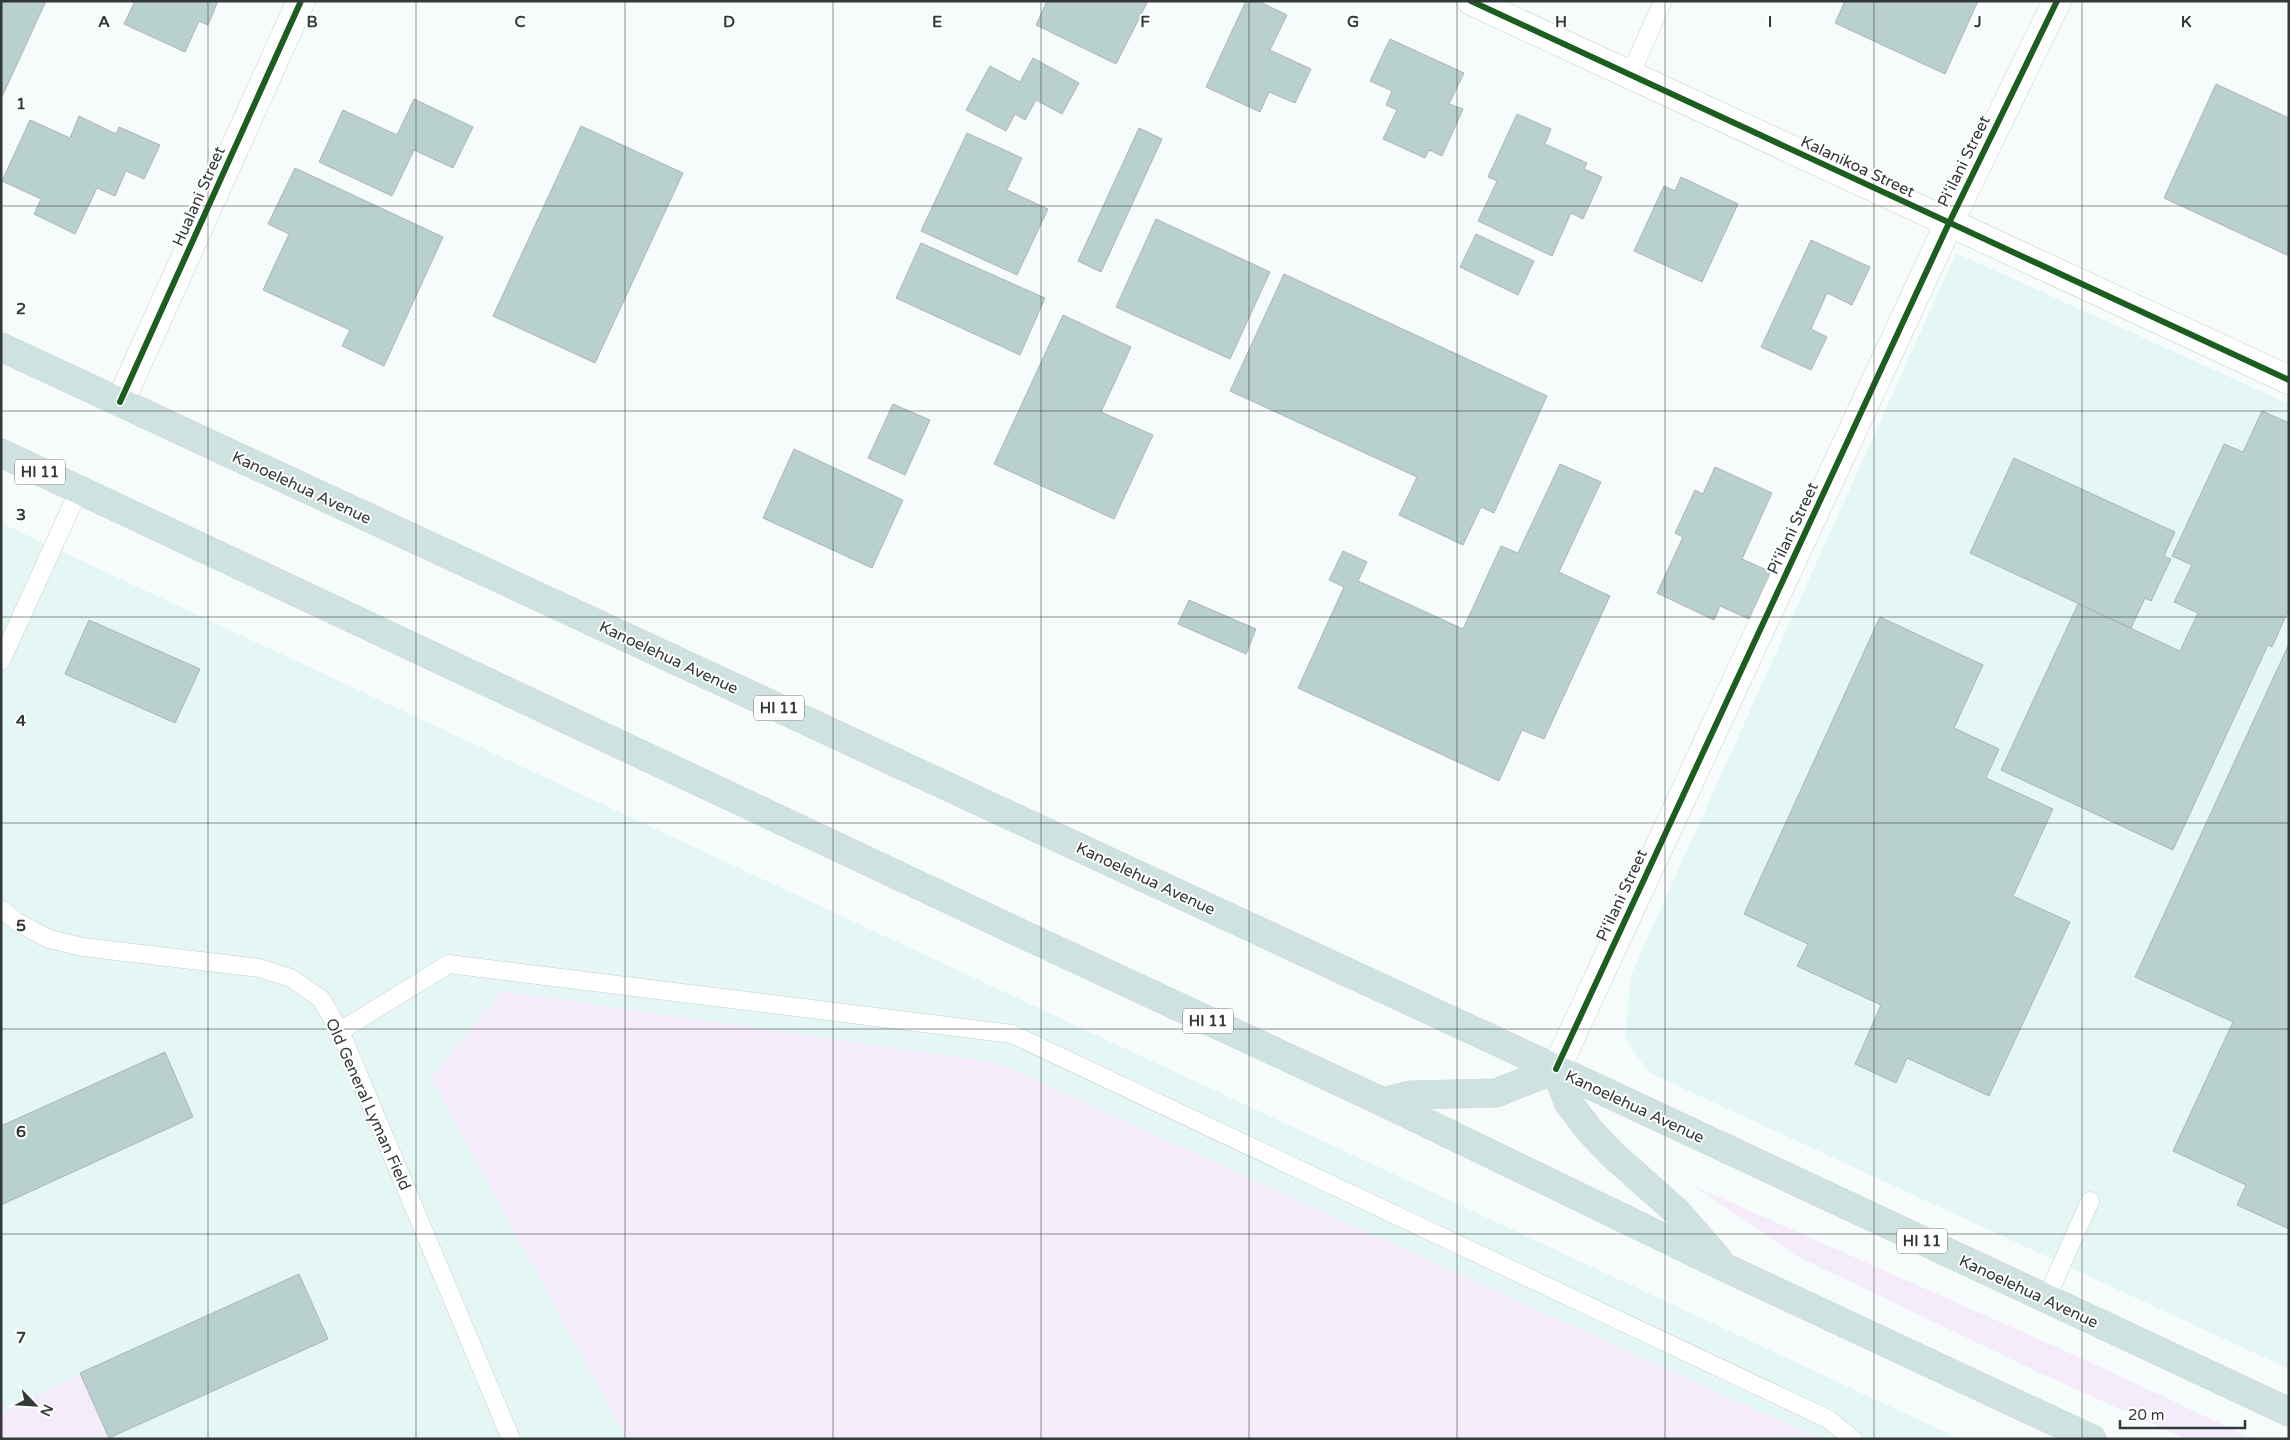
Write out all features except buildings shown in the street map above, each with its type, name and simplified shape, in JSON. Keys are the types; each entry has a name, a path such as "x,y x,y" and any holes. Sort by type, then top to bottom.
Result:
{"highway":[{"name":"Kanoelehua Avenue","path":"1,347 1556,1069 2289,1412"},
{"name":"HI 11","path":"1,453 1383,1102 1724,1267 2092,1439"},
{"path":"1383,1102 1410,1095 1496,1093 1556,1069 1568,1102 1590,1131 1613,1155 1676,1211 1724,1267"}],"street":[{"name":"Hualani Street","path":"120,402 301,1"},
{"name":"Kalanikoa Street","path":"1471,1 2289,380"},
{"name":"Pi‘ilani Street","path":"1556,1069 1949,223 2057,1"}],"lane":[{"path":"1630,75 1663,1"},
{"path":"1,661 79,490"},
{"name":"Old General Lyman Field","path":"1,908 17,922 49,939 83,947 259,968 291,978 321,999 340,1031 511,1439"},
{"path":"340,1031 449,964 1012,1034 1828,1419 1853,1439"},
{"path":"2046,1298 2090,1201"}],"shaded area":[{"path":"1956,253 2289,404 2289,1369 1648,1072 1625,1038 1631,975"},
{"path":"1,523 1960,1439 1,1439"},
{"path":"502,991 998,1063 1820,1439 627,1439 431,1078"},
{"path":"1694,1186 2090,1362 2253,1439 2186,1439 2040,1373 1797,1256"},
{"path":"80,1373 109,1439 1,1439 1,1413"}],"cycle path":[{"path":"120,402 301,1"},
{"path":"1471,1 2289,380"},
{"path":"1556,1069 1949,223 2057,1"}]}
